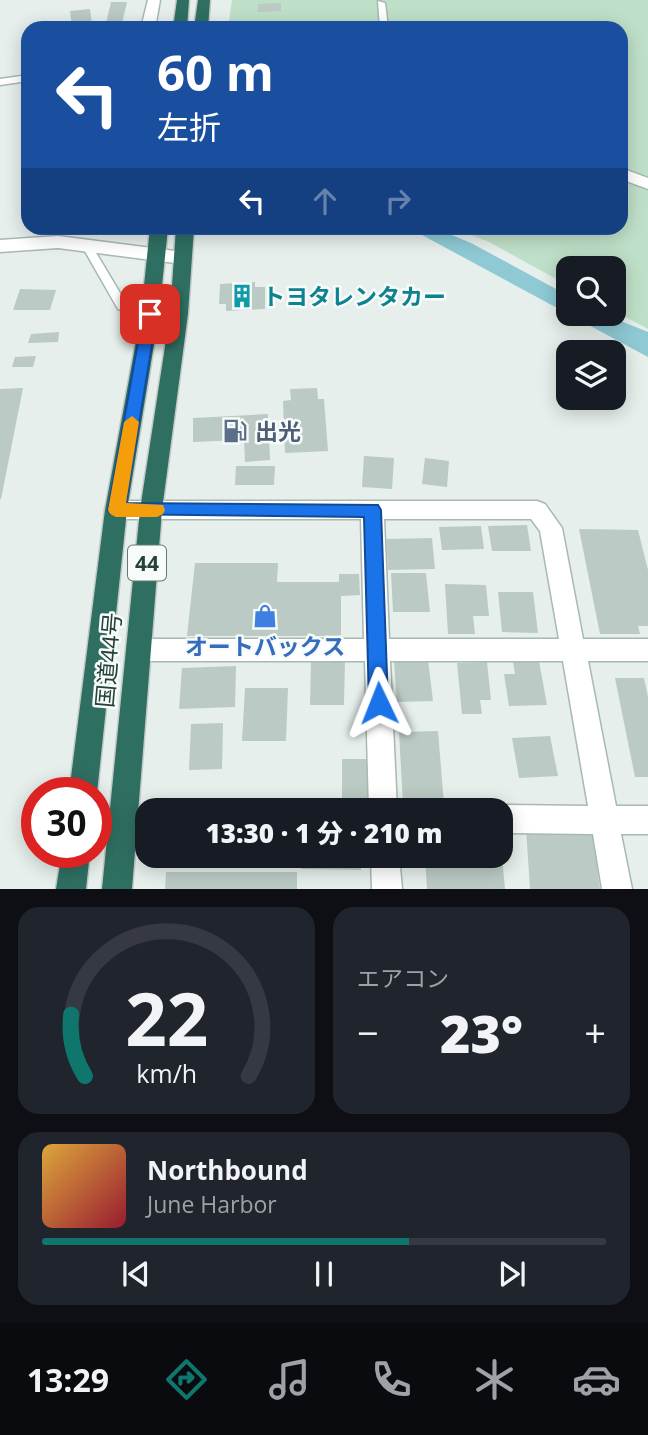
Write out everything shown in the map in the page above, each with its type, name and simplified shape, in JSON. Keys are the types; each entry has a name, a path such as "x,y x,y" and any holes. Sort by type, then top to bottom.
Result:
{"highway":[{"path":"181,21 183,0"},
{"path":"202,21 204,0"},
{"name":"国道44号","path":"85,777 116,510 150,314 158,240"},
{"name":"国道44号","path":"117,889 151,510 179,314 184,241"},
{"path":"71,889 73,868"}],"street":[{"path":"150,21 154,0"},
{"path":"628,176 648,184"},
{"path":"0,246 58,242 87,246 158,240 184,241"},
{"path":"116,510 537,510 551,528 617,889"},
{"path":"372,510 382,798"},
{"path":"139,650 648,650"},
{"path":"513,819 648,820"},
{"path":"386,868 387,889"}],"lane":[{"path":"381,3 383,21"},
{"path":"0,82 21,79"},
{"path":"87,246 122,306 150,314 179,314"}],"green space":[{"path":"232,0 648,0 648,329 626,317 626,256 556,256 556,279 472,235 628,235 628,21 229,21"}],"water":[{"path":"422,235 452,235 556,289 556,307"},
{"path":"626,323 648,332 648,357 626,345 626,340 617,340 591,326 626,326"}],"building":[{"path":"111,2 127,2 123,21 107,21"},
{"path":"281,3 281,11 258,12 258,4"},
{"path":"90,9 92,21 71,21 70,11"},
{"name":"トヨタレンタカー","path":"255,282 255,287 265,287 265,309 226,311 226,304 219,304 220,284"},
{"path":"20,289 56,290 50,310 13,310"},
{"path":"59,332 58,342 28,343 31,334"},
{"path":"36,356 33,367 12,367 15,357"},
{"path":"23,388 1,499 0,499 0,389"},
{"path":"317,388 318,399 324,399 328,451 285,453 283,401 291,400 290,389"},
{"path":"268,414 270,460 245,462 244,440 193,442 193,418"},
{"path":"364,456 394,458 392,489 362,487"},
{"path":"425,458 449,461 447,487 422,484"},
{"path":"236,466 275,466 274,485 235,485"},
{"path":"527,525 531,551 492,551 488,526"},
{"path":"481,526 484,549 442,550 439,527"},
{"path":"579,529 638,530 648,570 648,626 638,626 640,634 600,634"},
{"path":"432,538 435,569 388,570 386,539"},
{"name":"オートバックス","path":"195,563 278,563 277,582 339,582 339,574 359,574 360,595 341,596 341,636 187,636"},
{"path":"391,573 426,573 430,612 393,612"},
{"path":"445,584 486,585 489,616 473,616 475,634 448,634"},
{"path":"498,592 533,592 538,633 502,632"},
{"path":"311,659 345,659 344,705 310,705"},
{"path":"428,660 433,701 397,702 394,661"},
{"path":"539,661 547,705 509,706 504,674 515,674 513,662"},
{"path":"487,662 491,700 480,700 482,714 462,714 457,663"},
{"path":"236,666 235,707 179,709 182,668"},
{"path":"615,678 644,678 648,697 648,777 635,777"},
{"path":"245,688 288,688 286,741 242,741"},
{"path":"223,723 222,769 189,770 191,724"},
{"path":"438,731 444,798 403,798 399,732"},
{"path":"550,736 558,776 519,778 512,738"},
{"path":"342,759 375,759 376,798 342,798"},
{"path":"526,828 593,832 600,889 530,889"},
{"path":"361,868 361,870 301,869"},
{"path":"426,868 503,868 505,889 427,889"},
{"path":"166,872 297,872 297,889 165,889"}],"slow traffic":[{"path":"132,422 116,510 157,510"}],"place":[{"name":"トヨタレンタカー","path":"242,296"},
{"name":"出光","path":"235,431"},
{"name":"オートバックス","path":"265,616"}],"route":[{"path":"150,314 116,510 372,510 379,703"}]}
